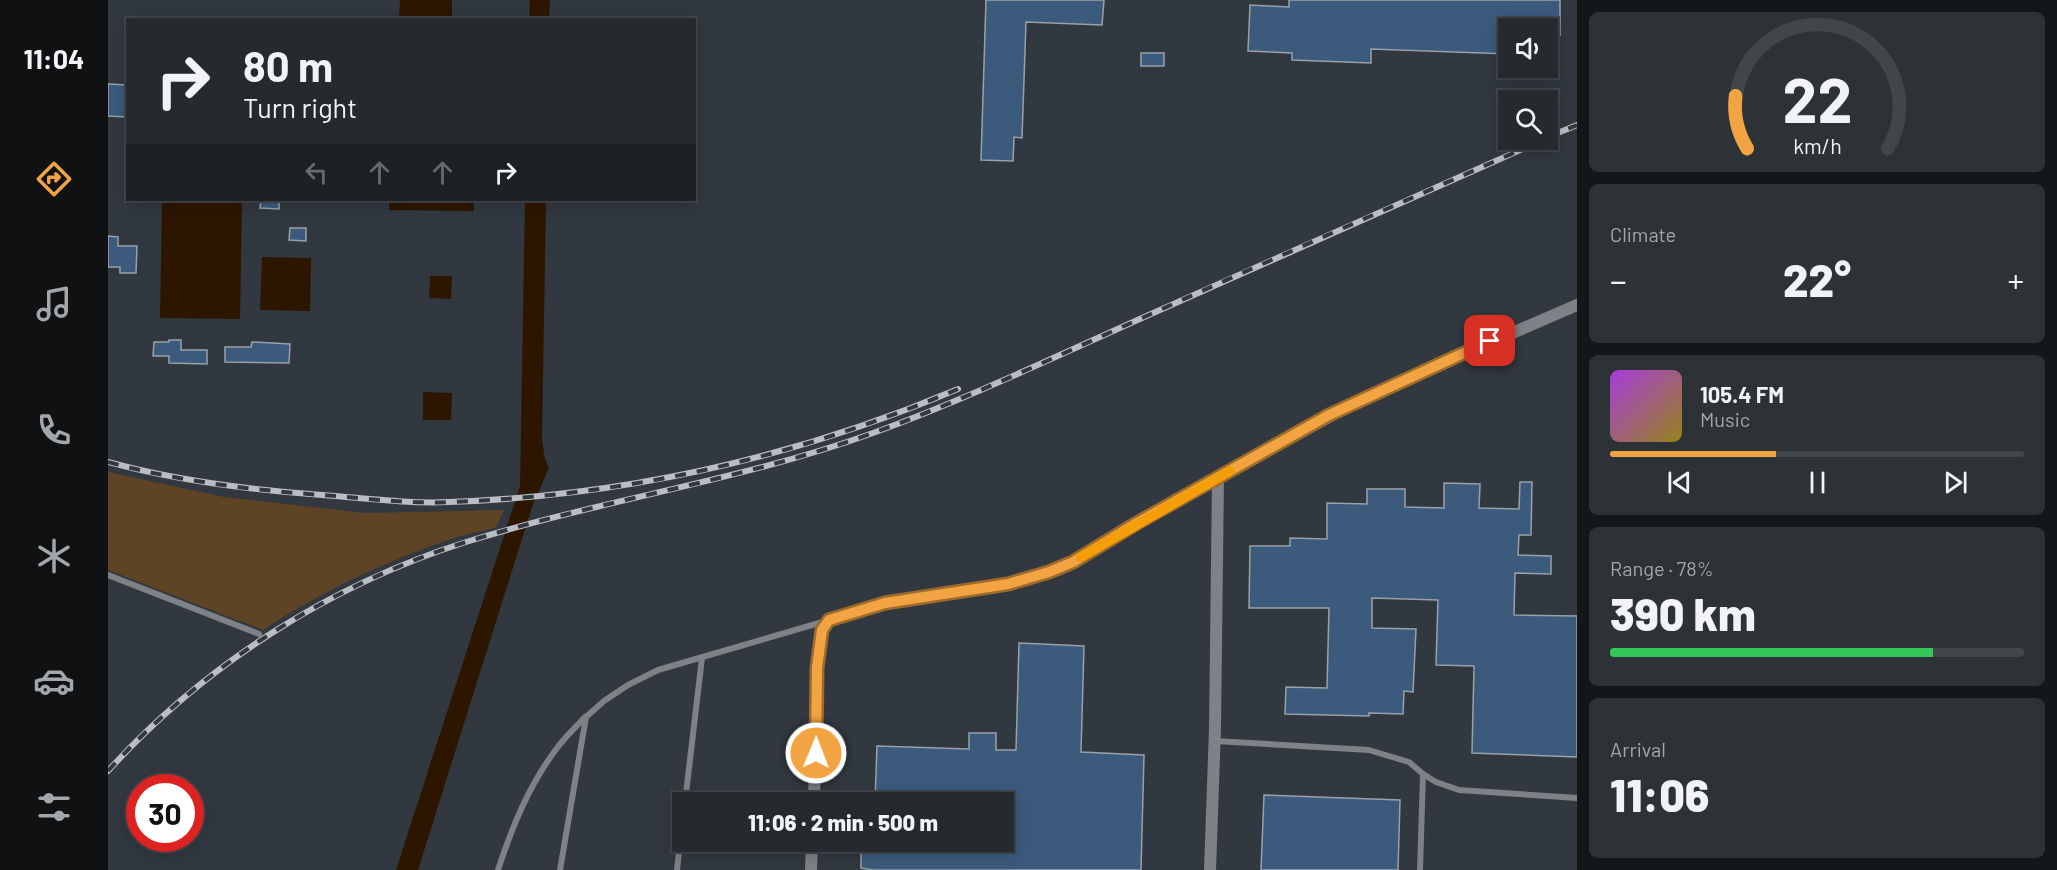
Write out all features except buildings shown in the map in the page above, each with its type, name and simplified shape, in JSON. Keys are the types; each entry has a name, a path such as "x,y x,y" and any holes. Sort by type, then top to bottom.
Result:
{"street":[{"path":"814,792 817,668 822,630 829,620 885,603 1008,584 1073,562 1363,398 1577,305"},
{"path":"1210,870 1215,741 1218,478"},
{"path":"811,870 812,852"}],"lane":[{"path":"108,575 259,634"},
{"path":"498,870 517,818 538,777 557,747 586,717 628,685 658,670 829,620"},
{"path":"686,792 702,658"},
{"path":"560,870 586,717"},
{"path":"1215,741 1368,750 1409,762 1423,774 1459,790 1577,798"},
{"path":"1420,870 1423,774"},
{"path":"677,870 679,852"}],"shaded area":[{"path":"400,0 452,0 452,18 399,18"},
{"path":"530,0 550,0 549,18 529,18"},
{"path":"162,201 242,201 240,319 160,318"},
{"path":"389,201 474,201 474,211 389,210"},
{"path":"525,201 546,201 542,439 549,468 532,507 418,870 396,870 520,486"},
{"path":"262,257 311,258 310,311 260,310"},
{"path":"430,276 452,276 451,299 429,298"},
{"path":"423,392 452,393 451,420 423,420"},
{"path":"108,472 224,497 366,513 504,510 496,527 464,535 386,564 310,601 263,630 108,570"}],"railway":[{"path":"1558,133 1577,125"},
{"path":"108,771 145,732 228,663 318,605 366,581 466,542 517,527 721,478 823,450 873,433 1013,376 1520,150"},
{"path":"108,462 187,479 295,493 417,502 515,498 580,492 708,469 834,435 958,389"}],"slow traffic":[{"path":"1081,557 1230,471"}],"route":[{"path":"816,753 817,668 822,630 829,620 885,603 1008,584 1073,562 1137,523 1329,415 1490,341"}]}
